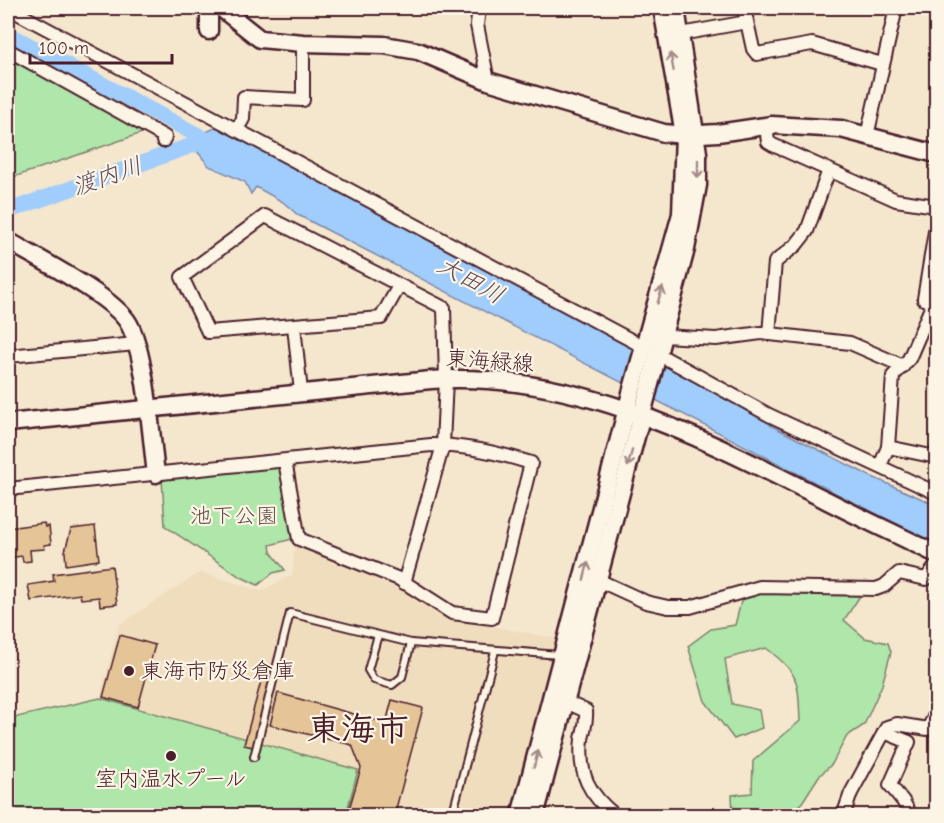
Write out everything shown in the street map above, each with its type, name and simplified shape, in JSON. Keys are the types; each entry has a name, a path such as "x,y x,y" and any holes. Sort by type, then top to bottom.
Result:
{"street":[{"path":"8,8 237,129 650,353 769,415 936,493"},
{"path":"209,31 209,12 214,8"},
{"path":"221,8 260,39 303,43 384,45 418,51 488,81 664,133 689,135 766,126 841,129 936,154"},
{"path":"478,8 477,25 488,81"},
{"path":"650,353 663,336 686,249 698,185 662,8"},
{"path":"536,816 566,702 571,656 650,353 681,214 689,135 681,34 676,8"},
{"path":"744,8 753,52 757,54 812,44 882,64"},
{"path":"867,136 896,8"},
{"path":"681,34 747,22"},
{"path":"237,129 243,120 244,97 303,100 303,43"},
{"path":"8,50 165,137 162,141"},
{"path":"766,126 768,142 896,200 936,206"},
{"path":"769,334 775,262 796,245 807,231 829,170"},
{"path":"399,286 381,318 208,332 182,277 265,216 444,308 446,379 443,445 404,583"},
{"path":"880,466 888,447 893,376 903,366 933,303 924,299 936,231"},
{"path":"8,241 110,304 129,324 136,344 156,474"},
{"path":"294,326 301,392"},
{"path":"663,336 716,339 769,334 850,343 903,366"},
{"path":"8,356 136,344"},
{"name":"東海緑線","path":"8,423 446,379 532,385 636,404 936,555"},
{"path":"520,816 598,580 636,404"},
{"path":"8,489 443,445 488,452 531,463 492,618 452,612 404,583 299,540 285,461"},
{"path":"888,447 936,457"},
{"path":"598,580 646,602 668,607 690,607 760,586 876,589 884,586 899,573 926,579 936,566"},
{"path":"566,702 586,711 581,749 586,781 598,802 616,816"},
{"path":"843,816 851,793 887,728 897,724 928,729 936,712"},
{"path":"884,732 909,742 890,785 911,816"}],"lane":[{"path":"254,757 290,613 411,643 571,656"},
{"path":"378,635 368,670 374,680 392,685 402,677 411,643"},
{"path":"452,816 495,651"}],"shaded area":[{"path":"295,543 416,597 447,618 555,638 554,665 512,815 346,815 358,770 100,698 119,625 200,572 261,591 292,575"}],"green space":[{"path":"8,55 142,126 142,133 8,179"},
{"name":"池下公園","path":"280,466 292,539 270,545 271,552 285,570 273,573 258,585 239,576 165,526 162,479"},
{"path":"862,593 844,620 865,638 888,643 891,652 882,685 864,725 847,736 832,764 819,776 794,815 733,816 732,795 752,793 753,761 800,721 799,696 795,679 785,665 766,648 725,659 732,704 759,710 762,728 734,739 705,701 688,646 711,629 735,625 743,594"},
{"path":"100,698 358,770 346,815 8,815 8,719"}],"water":[{"path":"217,127 770,419 770,425 870,476 936,505 936,544 853,502 851,505 848,503 849,500 298,215 283,202 256,187 251,194 245,182 209,166 188,140"}],"building":[{"path":"44,523 45,527 49,526 51,544 44,545 45,549 30,550 31,561 23,562 22,556 8,558 8,528"},
{"path":"95,526 99,560 66,565 65,551 71,529"},
{"path":"112,566 117,604 100,606 99,597 81,599 80,594 31,601 28,585 54,581 53,574"},
{"name":"東海市防災倉庫","path":"120,635 155,645 138,707 103,697"},
{"path":"264,670 273,672 253,747 244,745"},
{"path":"278,693 386,723 392,700 423,708 394,816 347,816 361,768 352,745 270,725"}],"waterway":[{"name":"大田川","path":"8,34 216,145"},
{"name":"渡内川","path":"8,211 207,140"}],"place":[{"name":"東海市防災倉庫","path":"129,671"},
{"name":"室内温水プール","path":"171,756"}],"district":[{"name":"東海市","path":"358,729"}]}
